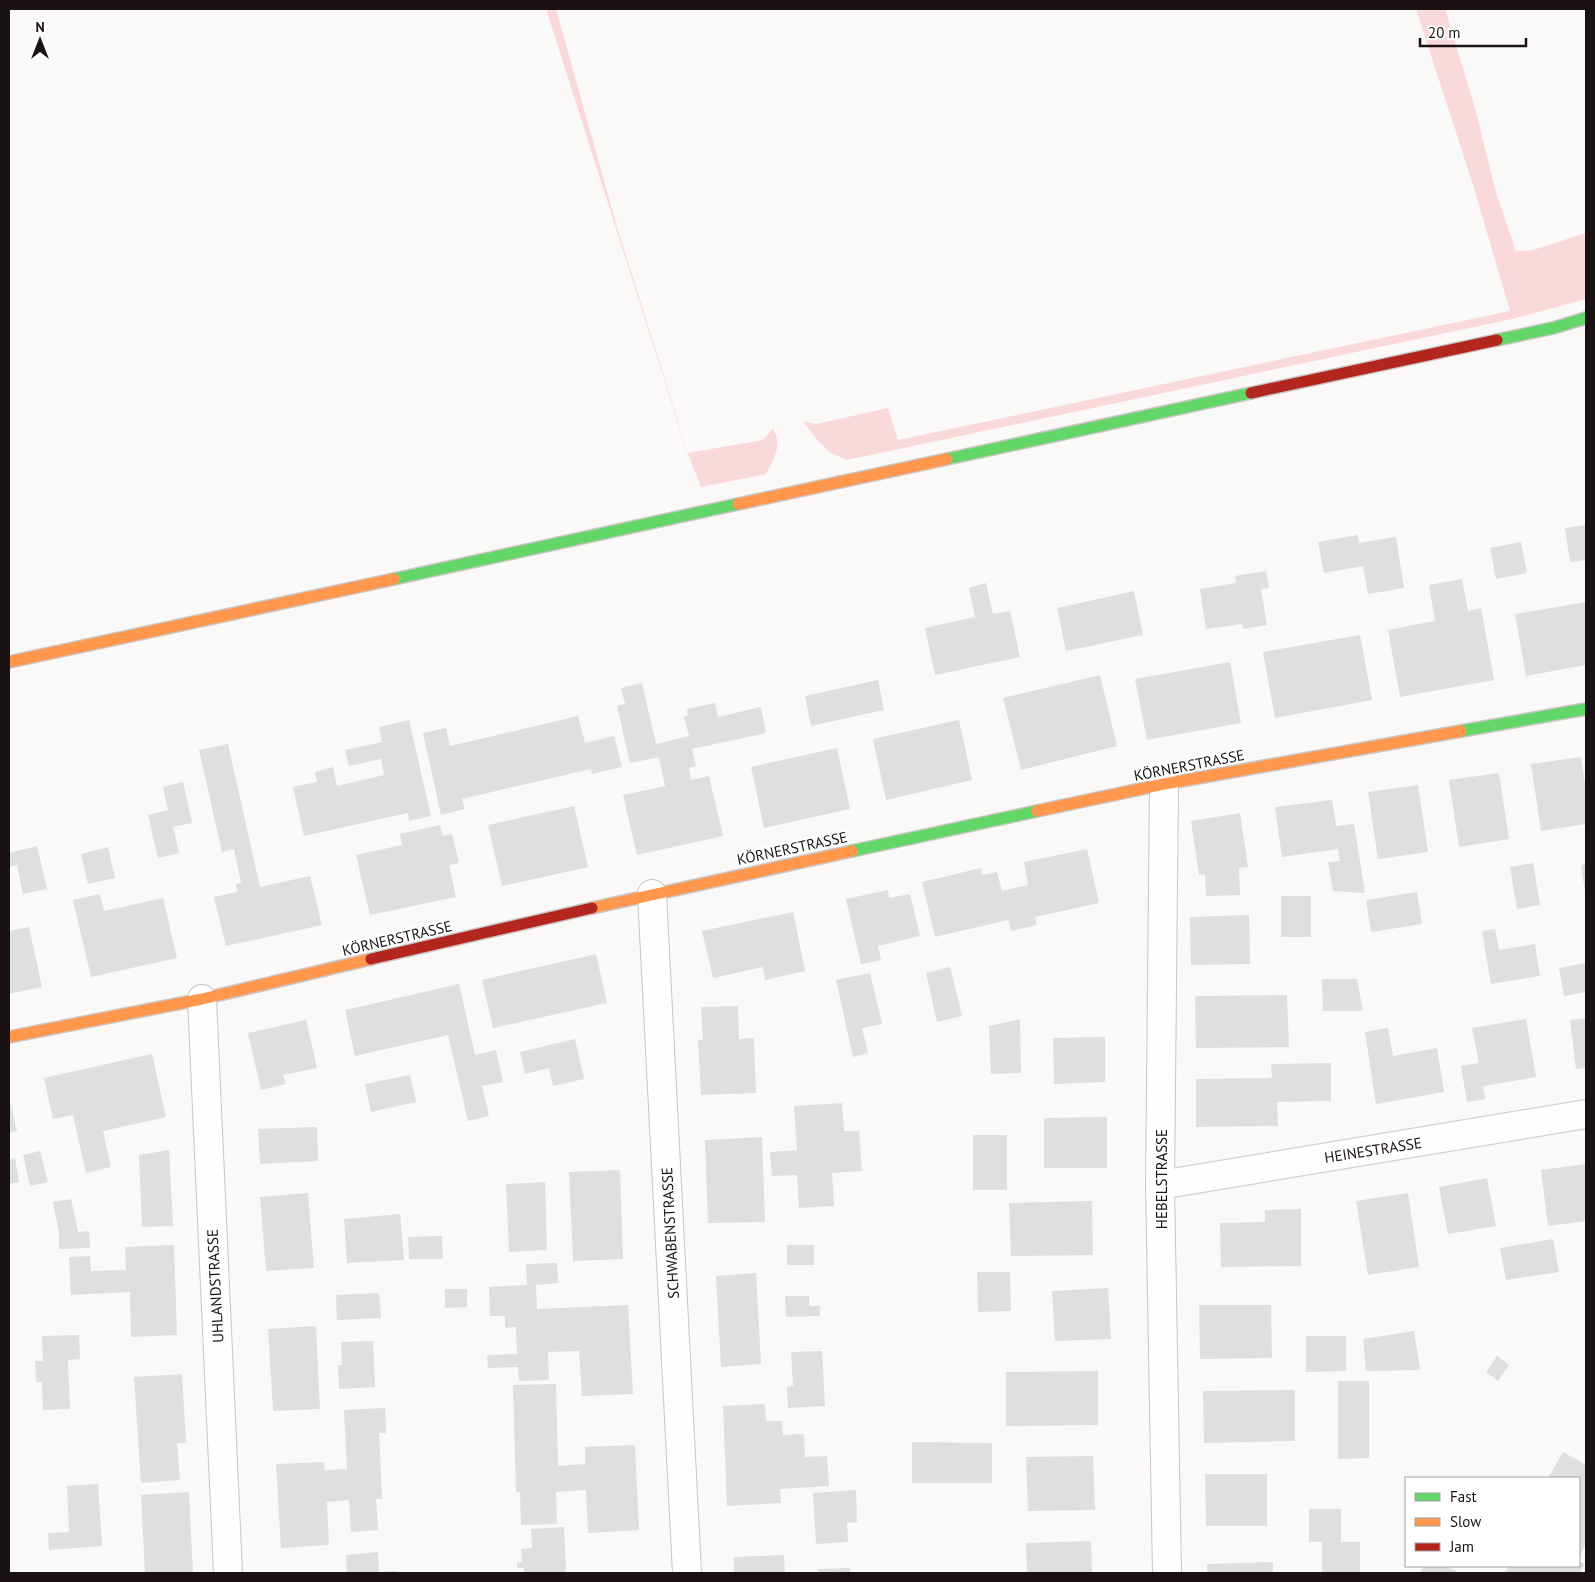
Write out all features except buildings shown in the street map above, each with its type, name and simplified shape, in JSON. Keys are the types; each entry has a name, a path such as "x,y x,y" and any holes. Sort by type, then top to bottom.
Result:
{"street":[{"path":"9,662 1554,328 1586,318"},
{"name":"KÖRNERSTRASSE","path":"9,1037 202,999 652,894 1164,784 1586,710"},
{"name":"HEBELSTRASSE","path":"1164,784 1160,1185 1167,1573"},
{"name":"SCHWABENSTRASSE","path":"652,894 687,1573"},
{"name":"UHLANDSTRASSE","path":"202,999 228,1573"},
{"name":"HEINESTRASSE","path":"1160,1185 1586,1114"}],"shaded area":[{"path":"546,9 556,9 617,227 688,453 763,440 773,428 777,438 777,449 766,474 701,487 688,454"},
{"path":"1416,9 1445,9 1475,108 1496,193 1516,251 1533,250 1586,233 1586,299 1512,319 847,460 831,453 817,440 803,421 816,424 888,408 898,440 1510,311 1474,188"}],"traffic: fast":[{"path":"1497,340 1553,328 1586,318"},
{"path":"947,459 1251,393"},
{"path":"394,579 738,504"},
{"path":"1461,731 1586,709"},
{"path":"852,851 1037,811"}],"traffic: slow":[{"path":"738,504 947,459"},
{"path":"9,662 394,579"},
{"path":"1037,811 1164,784 1461,731"},
{"path":"592,908 852,851"},
{"path":"9,1037 202,999 371,959"}],"traffic: jam":[{"path":"1251,393 1497,340"},
{"path":"371,959 592,908"}]}
